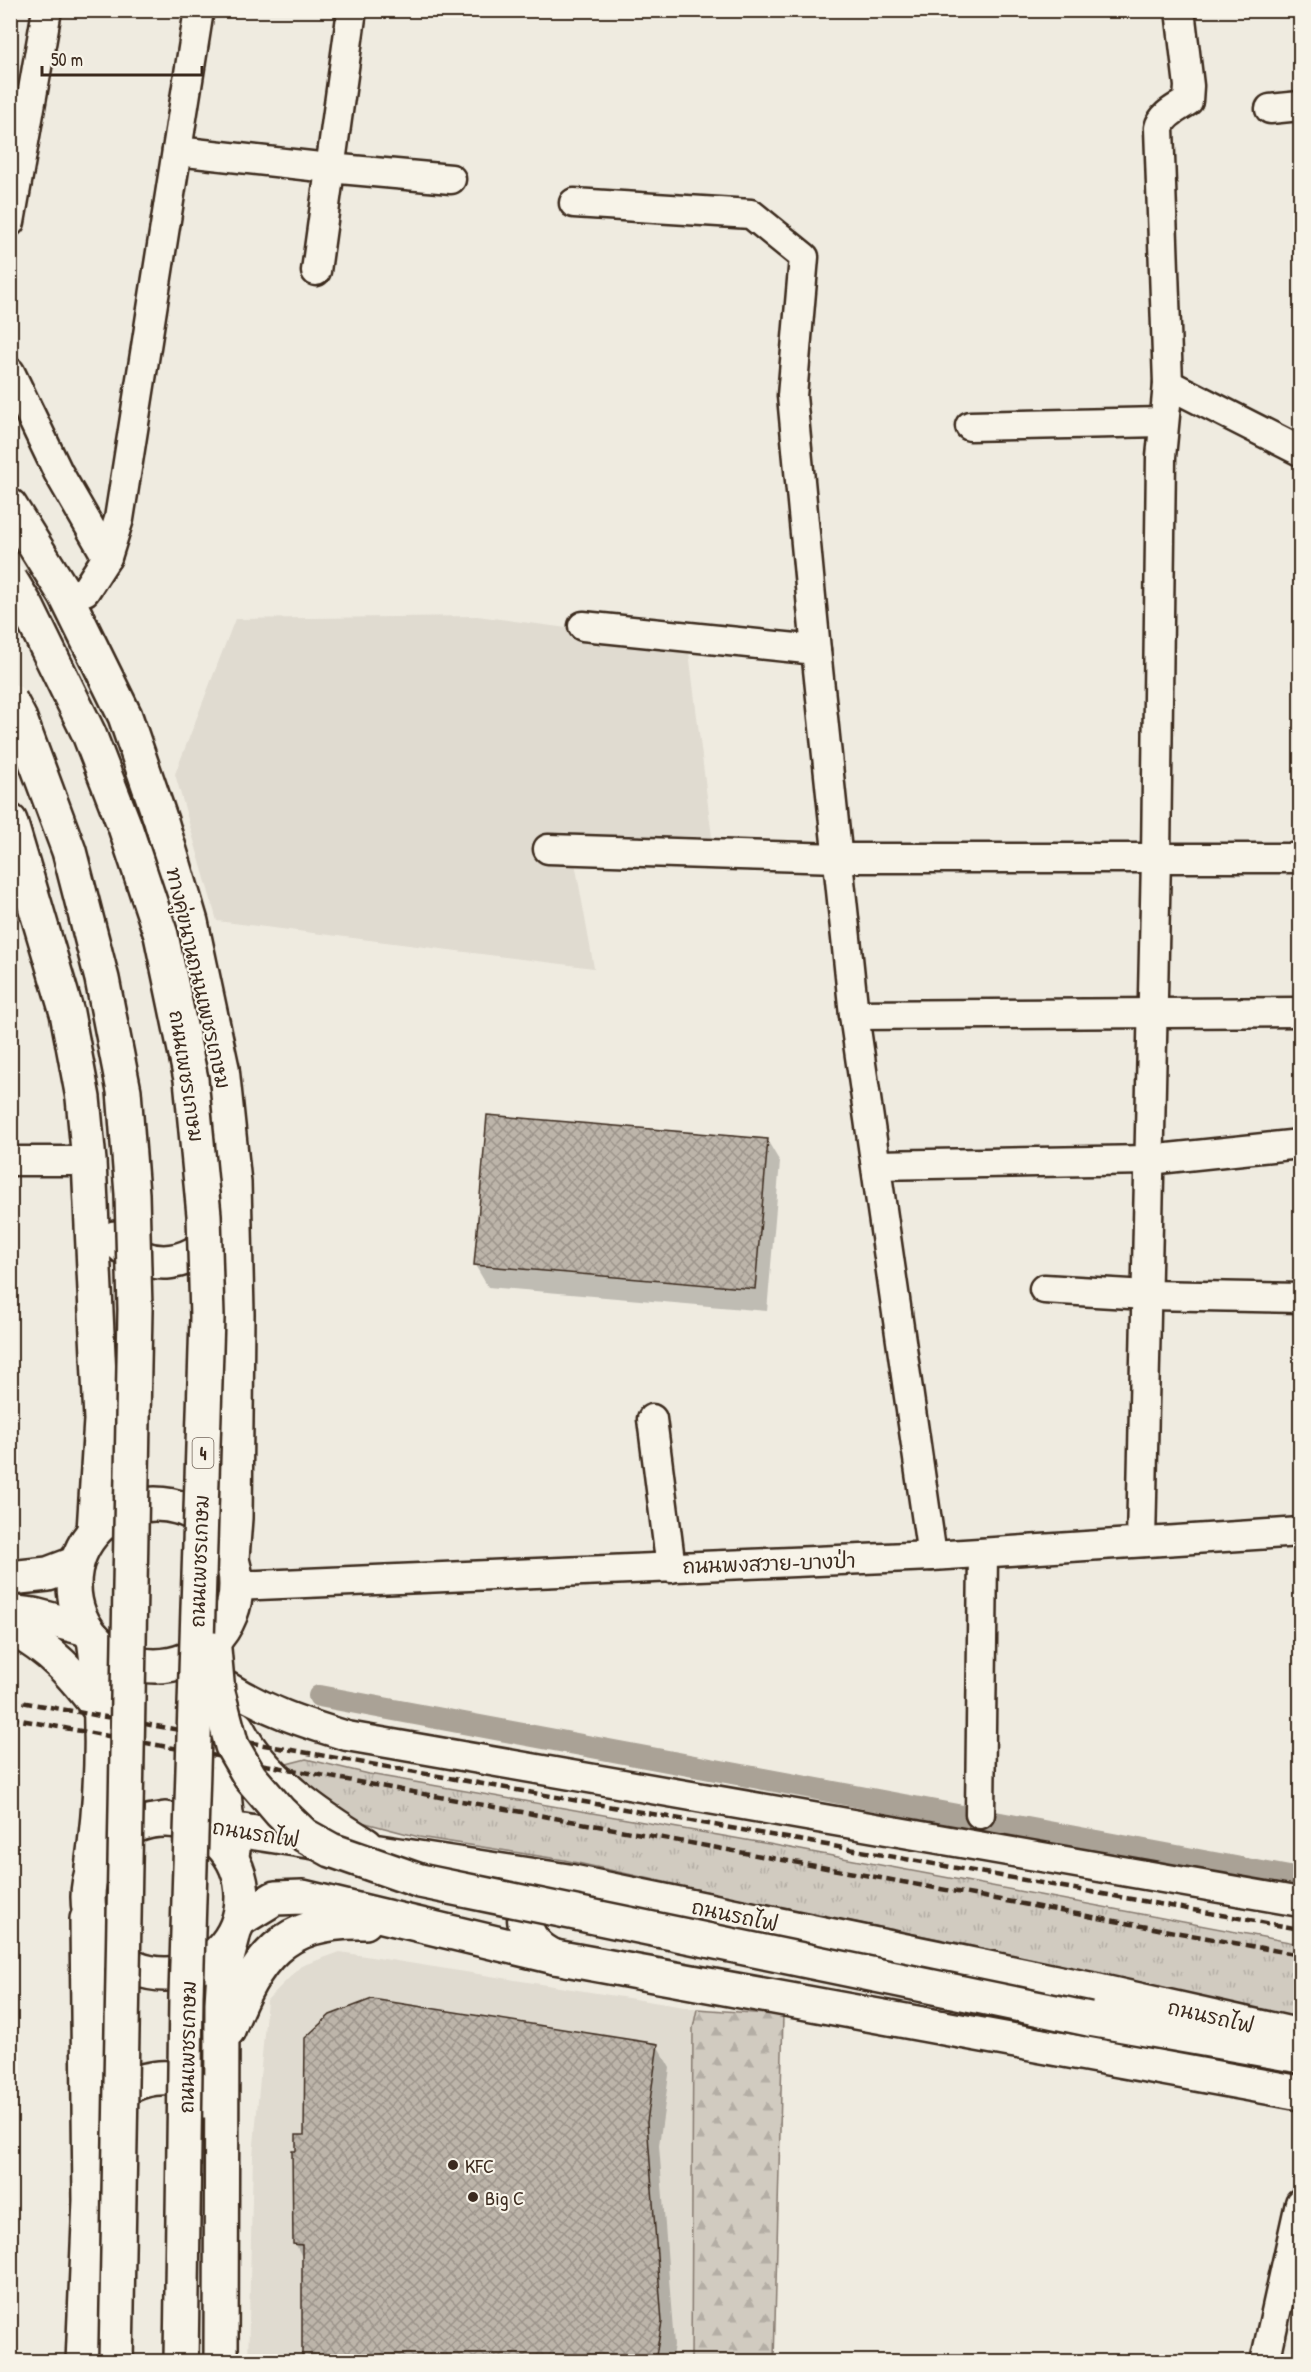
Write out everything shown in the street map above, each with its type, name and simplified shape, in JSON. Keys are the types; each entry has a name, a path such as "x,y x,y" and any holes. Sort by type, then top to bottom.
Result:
{"main road":[{"name":"ทางคู่ขนานถนนเพชรเกษม","path":"10,506 66,596 125,716 161,821 190,922 222,1068 234,1183 237,1314 233,1585"},
{"name":"ถนนเพชรเกษม","path":"10,579 27,607 89,734 125,827 161,935 191,1079 204,1215 207,1317 186,1996 181,2361"},
{"path":"10,700 20,719 69,851 102,979 124,1091 132,1194 135,1309 116,2361"},
{"path":"10,821 68,1013 107,1224 116,1240 129,1252 146,1260 164,1263 184,1260 202,1250 215,1234 223,1215 222,1068"},
{"path":"82,1098 89,1161 101,1420 94,1531"},
{"path":"207,1317 212,1624 218,1693 232,1746 250,1777 304,1836 331,1850 420,1881 1089,2019 1300,2056"},
{"path":"10,1612 34,1615 91,1634 112,1654 135,1664 159,1666 182,1661 203,1650 220,1633 233,1585 219,1534 197,1515 171,1505 143,1504 116,1513 94,1531 77,1563 74,1585 78,1608 91,1634 99,1673 102,1735 99,1819 89,1887 90,2200"},
{"path":"10,1578 48,1574 77,1563"},
{"name":"ถนนเพชรเกษม","path":"221,2361 224,1970 243,1898 240,1875 227,1829 222,1758 233,1585"},
{"path":"10,1627 36,1641 55,1656 77,1680 100,1711"},
{"path":"226,1696 244,1742 262,1765 332,1824 375,1851"},
{"path":"240,1875 229,1853 212,1835 190,1823 165,1819 141,1823 119,1834 101,1852 89,1887 92,1925 104,1947 124,1964 147,1974 172,1975 197,1969 218,1954 237,1927 275,1898 303,1897 555,1958 1300,2093"},
{"name":"ถนนรถไฟ","path":"165,1819 568,1881 1094,1990 1300,2037"},
{"path":"555,1958 535,1946 525,1924 525,1912 536,1892 557,1881 568,1881"},
{"path":"222,2048 241,1996 254,1974 273,1949 288,1939 309,1927 326,1923 412,1923"},
{"path":"83,2361 90,2200 96,2125 106,2105 122,2089 142,2080 164,2078 184,2082 202,2093 212,2112 222,2187"}],"street":[{"path":"10,222 47,10"},
{"path":"66,596 85,591 107,557 119,519 199,10"},
{"path":"316,271 351,10"},
{"path":"1142,1542 1163,422 1168,384 1159,128 1160,121 1164,117 1188,101 1189,86 1180,10"},
{"path":"1270,109 1300,106"},
{"path":"177,151 329,168 451,178"},
{"path":"574,203 751,214 804,257 792,396 816,650 854,1015 932,1556"},
{"path":"10,372 58,472 107,557"},
{"path":"1168,384 1300,451"},
{"path":"970,426 1163,422"},
{"path":"583,626 816,650"},
{"path":"548,849 839,858 1300,858"},
{"path":"854,1015 1300,1012"},
{"path":"876,1165 1149,1160 1300,1144"},
{"path":"10,1161 89,1161"},
{"path":"1044,1289 1147,1295 1300,1298"},
{"path":"652,1419 671,1568"},
{"name":"ถนนพงสวาย-บางป่า","path":"233,1585 932,1556 1300,1532"},
{"path":"980,1814 983,1553"},
{"path":"226,1696 255,1703 286,1718 347,1736 1300,1902"},
{"path":"1265,2361 1300,2203"}],"shaded area":[{"path":"477,616 688,644 712,837 570,835 594,968 217,921 175,774 235,619"},
{"name":"Big C","path":"340,1952 697,2009 693,2028 691,2361 248,2362 253,2156 267,2000 301,1966"}],"green space":[{"path":"306,1759 369,1774 769,1844 1300,1944 1300,2020 959,1943 564,1860 419,1837 354,1820 312,1788 287,1764"},
{"path":"697,2009 783,2015 774,2361 691,2362 693,2028"}],"building":[{"path":"487,1115 768,1139 755,1289 474,1265"},
{"name":"Big C","path":"372,1999 658,2044 647,2122 662,2322 655,2361 302,2361 302,2245 293,2244 292,2151 296,2151 296,2135 304,2135 305,2038 330,2015"}],"waterway":[{"path":"319,1696 1300,1879"}],"railway":[{"path":"10,1700 1300,1929"},
{"path":"10,1718 1300,1955"}],"place":[{"name":"KFC","path":"453,2165"},
{"name":"Big C","path":"473,2197"}]}
